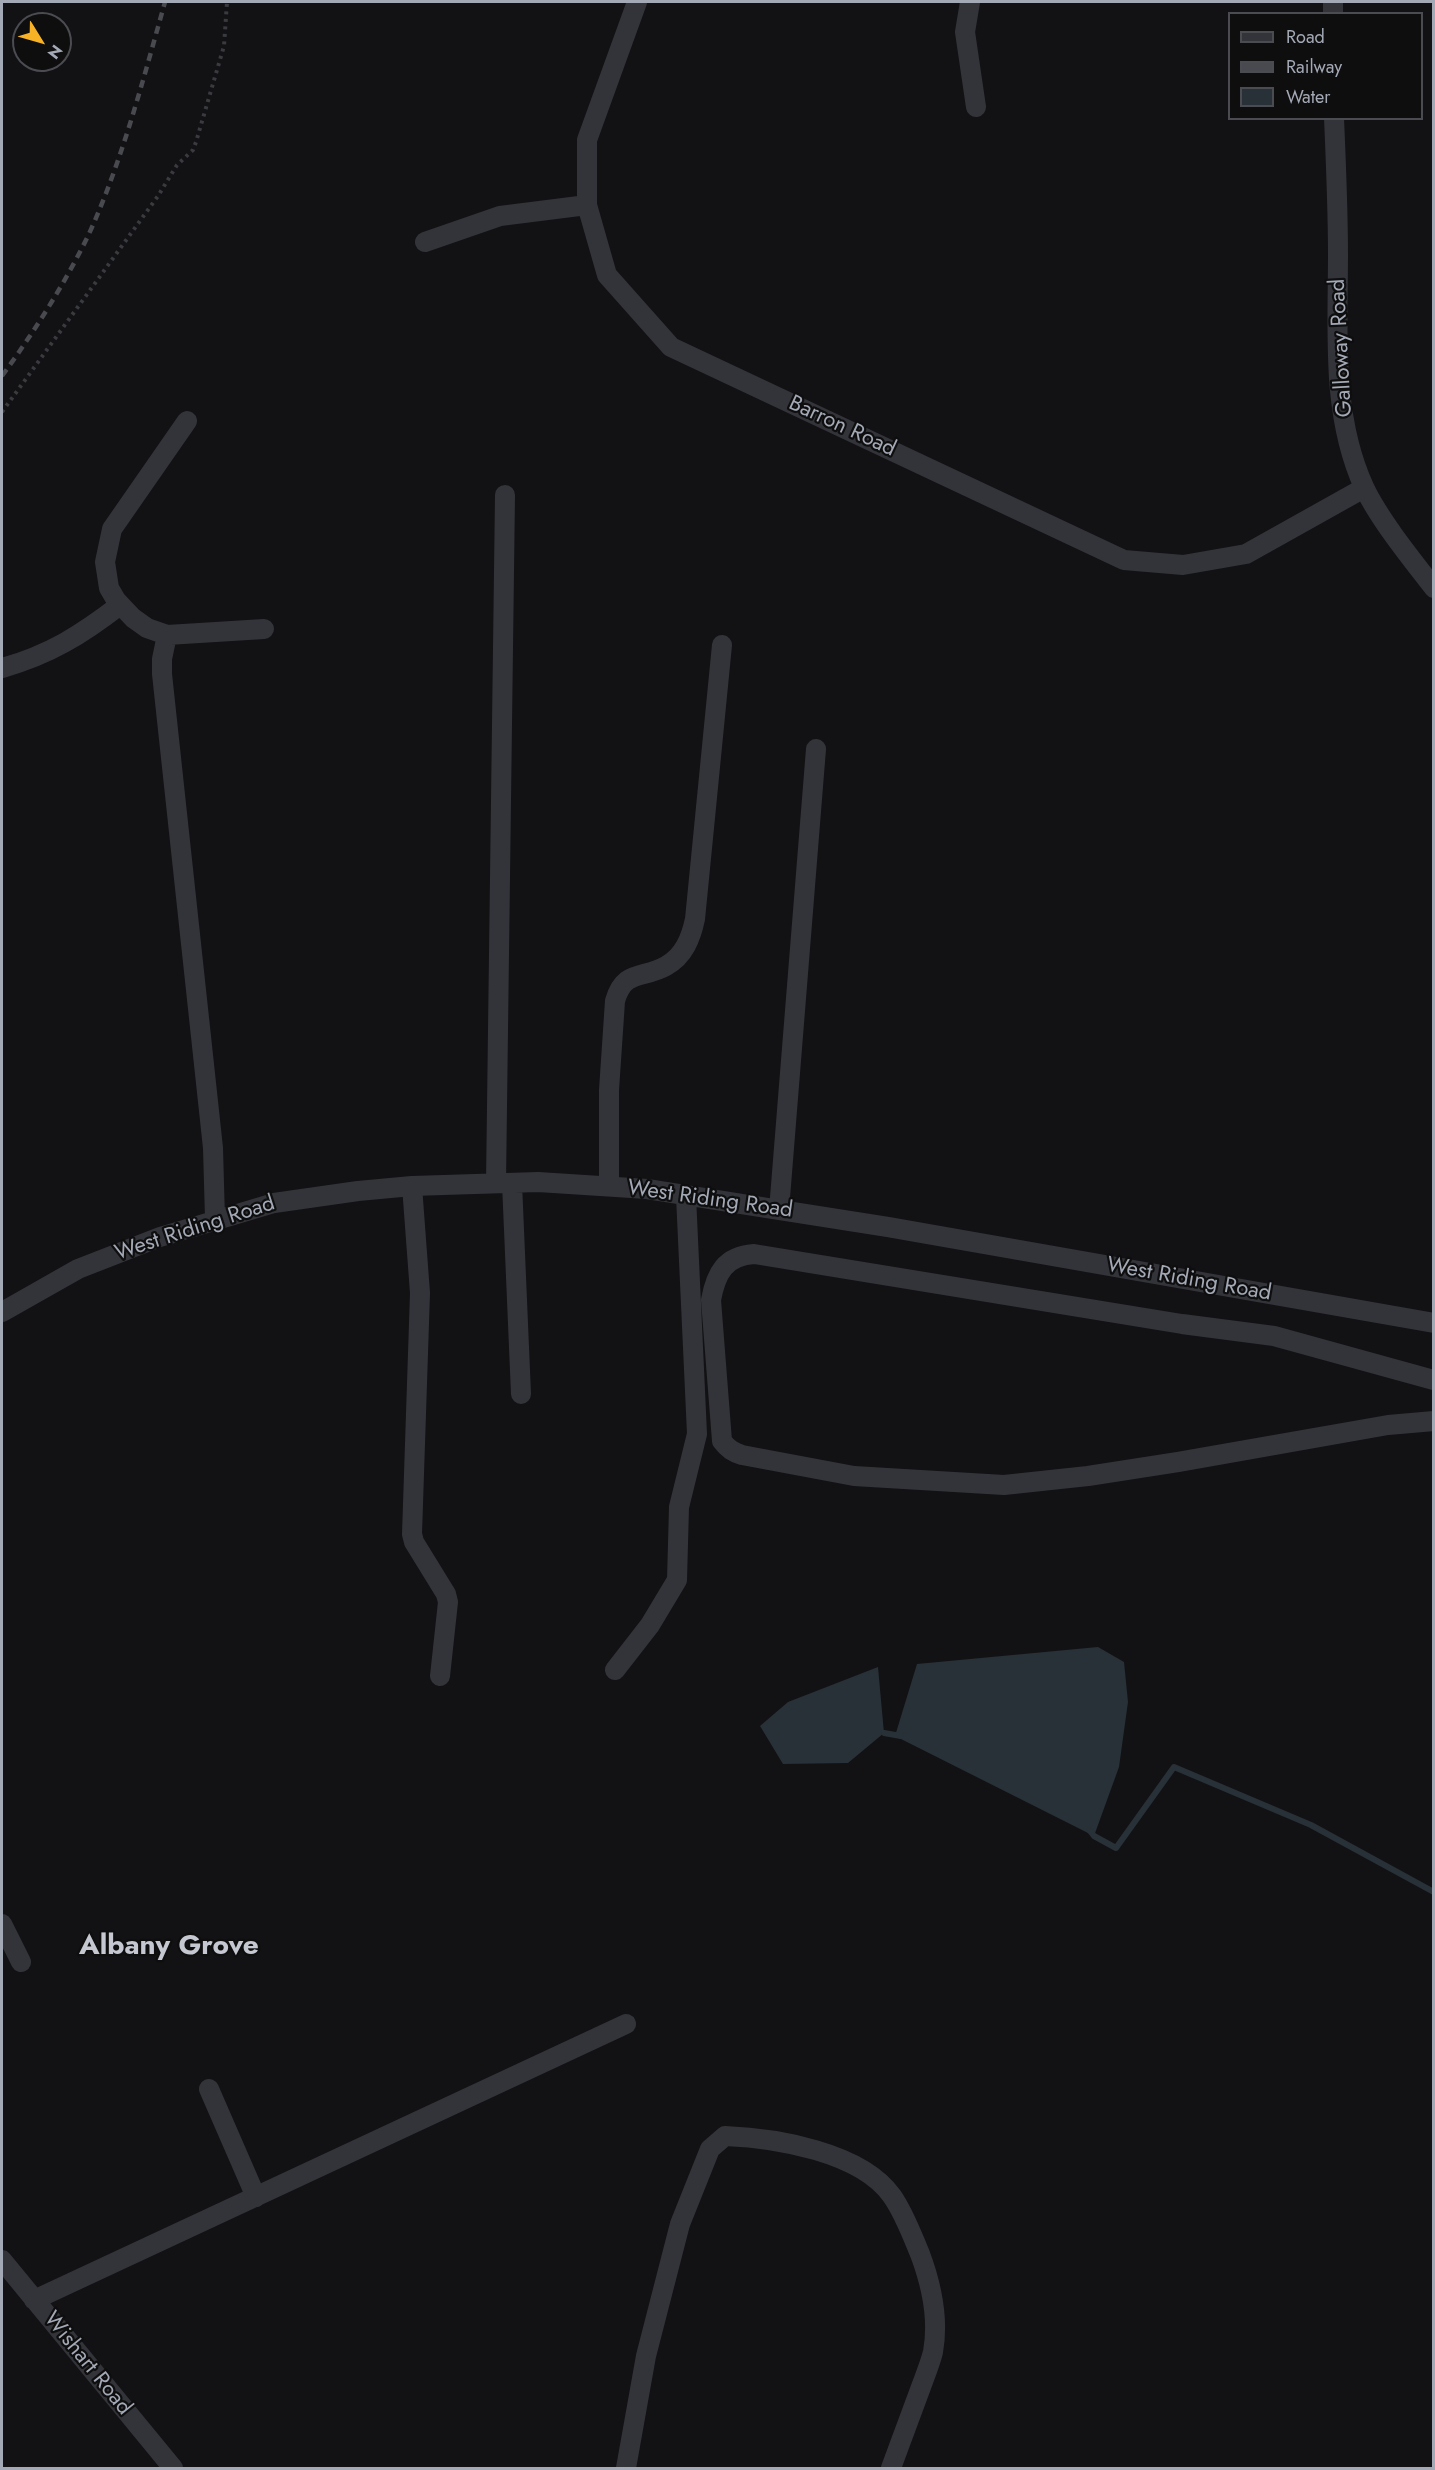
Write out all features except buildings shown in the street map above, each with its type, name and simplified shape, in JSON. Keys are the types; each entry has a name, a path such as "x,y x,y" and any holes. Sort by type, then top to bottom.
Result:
{"street":[{"name":"Barron Road","path":"637,2 587,140 587,205 608,275 671,347 1125,560 1184,565 1246,554 1364,488"},
{"path":"969,2 964,32 976,107"},
{"name":"Galloway Road","path":"1334,120 1338,232 1337,345 1347,435 1364,488 1434,588"},
{"path":"424,242 500,216 587,205"},
{"path":"187,421 112,529 105,552 106,576 110,588 120,605 132,618 147,628 167,635 264,629"},
{"path":"505,495 504,1183 521,1394"},
{"path":"2,668 32,660 64,645 120,605"},
{"path":"167,635 162,659 162,674 213,1148 215,1219"},
{"path":"609,1186 609,1090 615,1001 617,992 625,981 674,961 692,935 696,919 722,645"},
{"path":"779,1210 816,749"},
{"name":"West Riding Road","path":"2,1312 78,1269 215,1219 274,1203 412,1186 504,1183 609,1186 779,1210 1434,1323"},
{"path":"412,1186 420,1293 412,1534 414,1542 446,1594 448,1602 440,1676"},
{"path":"615,1670 650,1625 677,1580 680,1507 697,1434 686,1196"},
{"path":"1434,1380 1274,1336 1182,1324 754,1254 741,1255 729,1263 714,1284 711,1300 724,1444 734,1453 742,1455 854,1476 1005,1485 1088,1476 1388,1425 1434,1420"},
{"path":"2,1924 21,1962"},
{"path":"34,2300 626,2024"},
{"path":"208,2090 256,2197"},
{"path":"626,2469 646,2356 680,2224 710,2149 725,2136 801,2145 855,2167 880,2184 892,2196 912,2235 927,2273 935,2308 936,2330 933,2354 891,2469"},
{"name":"Wishart Road","path":"2,2260 173,2469"}],"path":[{"path":"2,412 158,196 177,165 192,150 224,46 227,2"}],"water":[{"path":"1098,1647 1124,1662 1128,1702 1119,1767 1094,1836 895,1736 917,1664"},
{"path":"878,1667 884,1733 848,1763 783,1764 760,1726 788,1702"}],"waterway":[{"path":"884,1733 901,1736"},
{"path":"1090,1831 1094,1836 1116,1848 1174,1767 1311,1825 1434,1892"}],"railway":[{"path":"2,376 48,308 88,236 122,150 165,2"}],"district":[{"name":"Albany Grove","path":"169,1947"}]}
